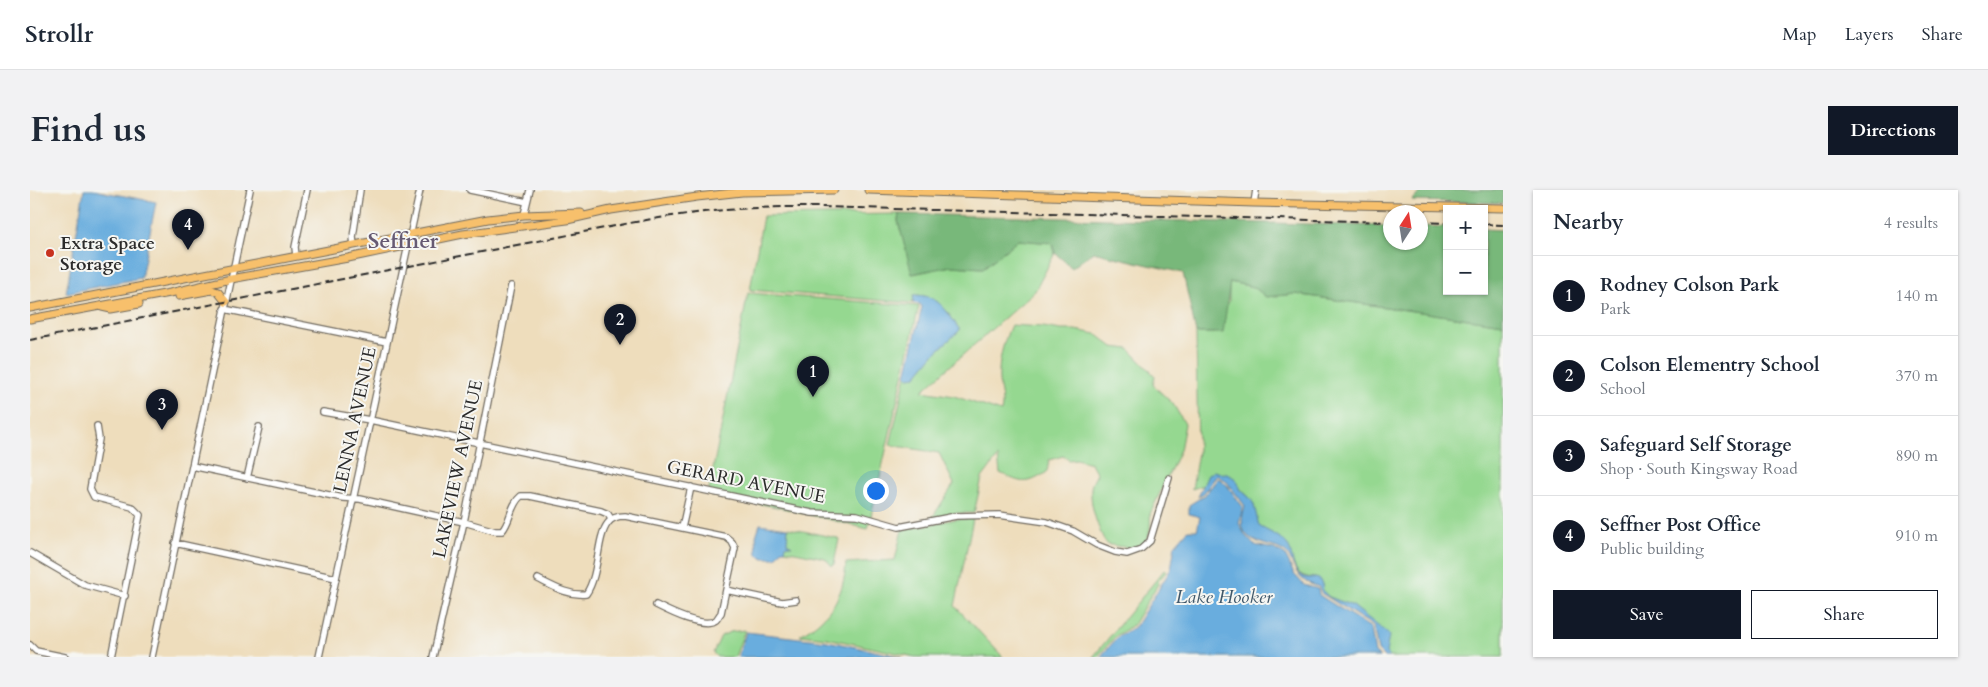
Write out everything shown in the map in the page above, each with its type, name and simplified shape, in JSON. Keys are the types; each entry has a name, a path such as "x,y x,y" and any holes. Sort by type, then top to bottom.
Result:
{"main road":[{"path":"30,319 463,234 567,220 611,210 742,192 834,190"},
{"path":"868,190 1254,203 1503,208"},
{"path":"30,308 488,219 611,210"},
{"path":"97,306 111,309 207,290 218,292 225,305"}],"street":[{"path":"152,657 250,190"},
{"path":"296,256 295,247 307,190"},
{"path":"354,245 353,237 360,190"},
{"name":"LENNA AVENUE","path":"320,657 420,190"},
{"path":"470,190 527,202"},
{"path":"524,215 530,190"},
{"path":"1254,203 1256,190"},
{"name":"LAKEVIEW AVENUE","path":"433,657 464,522 511,286"},
{"path":"225,305 387,342"},
{"name":"GERARD AVENUE","path":"323,412 370,420 812,513 857,515 899,527 956,516 999,515 1047,522 1073,531 1097,545 1115,552 1127,554 1141,550 1150,541 1169,478"},
{"path":"97,426 100,439 90,489 94,497 132,507 140,516 111,657"},
{"path":"248,478 258,427"},
{"path":"192,466 343,498 353,498 502,531 506,526 515,501 521,496 530,496 601,511 608,514 611,519"},
{"path":"682,528 691,487"},
{"path":"538,579 560,590 578,595 586,594 592,585 604,528 611,519 625,516 726,537 732,542 734,548 726,590 721,613 716,620 706,623 674,615 656,605"},
{"path":"175,543 336,578"},
{"path":"30,553 85,585 125,596"},
{"path":"726,590 782,602 796,600"},
{"path":"30,645 36,651 65,657"}],"green space":[{"path":"1422,190 1503,190 1503,203 1412,201"},
{"path":"899,214 898,221 913,274 951,266 983,268 1018,240 1052,243 1055,253 1035,291 922,391 954,396 1001,412 1002,396 999,366 1003,345 1011,325 1075,330 1096,334 1113,347 1129,349 1155,376 1153,385 1173,404 1185,424 1180,450 1150,514 1149,536 1140,546 1126,547 1106,544 1097,524 1091,496 1091,487 1097,474 1091,463 1076,459 1069,460 1063,456 1049,460 1047,472 1024,482 1000,473 998,457 982,478 974,513 956,513 932,518 954,484 939,453 890,445 906,375 909,377 916,376 935,353 960,330 936,301 914,295 913,303 750,290 763,216"},
{"path":"899,214 1383,226 1383,250 1428,250 1428,226 1443,227 1443,295 1488,295 1488,229 1503,230 1503,324 1295,294 1266,297 1254,287 1230,282 1223,333 1196,333 1183,273 1093,252 1072,268 1055,253 1052,243 1018,240 983,268 951,266 912,274 898,221"},
{"path":"1229,282 1254,287 1266,297 1295,294 1503,324 1503,657 1390,657 1386,653 1388,636 1353,606 1329,597 1323,591 1322,584 1316,578 1310,578 1298,572 1291,560 1287,544 1258,526 1251,499 1224,474 1208,475 1204,485 1192,489 1198,452 1196,333 1215,333 1229,301"},
{"path":"748,293 919,306 868,529 782,508 708,494"},
{"path":"956,519 973,519 955,606 1003,657 915,657 827,638 800,635 827,614 833,605 842,586 846,563 895,560 902,530"},
{"path":"788,528 839,539 834,564 832,566 825,558 785,550 786,545 792,546 786,543"},
{"path":"1165,569 1166,572 1158,581 1133,625 1116,636 1097,657 1093,657"},
{"path":"745,630 735,657 717,657 713,653 721,636 730,632"}],"water":[{"path":"84,190 156,202 141,278 66,293"},
{"path":"914,295 936,301 960,330 935,353 916,376 909,377 906,375 922,307 920,304 913,303"},
{"path":"1214,471 1226,473 1236,479 1241,490 1251,499 1254,505 1259,526 1286,543 1294,566 1286,553 1253,540 1247,535 1243,529 1242,521 1245,506 1227,482 1217,475 1204,493 1198,497 1208,475"},
{"name":"Lake Hooker","path":"1218,478 1226,484 1243,507 1239,523 1245,535 1254,545 1274,549 1285,555 1294,574 1304,585 1318,589 1319,595 1371,628 1375,653 1380,657 1100,657 1118,637 1135,627 1171,569 1175,545 1188,530 1197,530 1200,517 1189,514 1189,505 1205,495"},
{"path":"760,524 788,528 787,543 792,546 786,545 785,550 782,550 776,558 764,558 757,555 756,536"},
{"path":"1296,570 1306,578 1319,579 1323,591 1329,597 1353,606 1387,633 1389,636 1386,653 1390,657 1384,657 1378,651 1373,626 1321,593 1319,587 1302,579"},
{"path":"746,632 827,641 902,657 738,657"}],"railway":[{"path":"30,340 630,223 724,210 820,207 1383,222"},
{"path":"1428,222 1443,223"},
{"path":"1488,224 1503,225"}],"place":[{"name":"Seffner Post Office","path":"188,250"},
{"name":"Extra Space Storage","path":"50,253"},
{"name":"Colson Elementry School","path":"620,345"},
{"name":"Rodney Colson Park","path":"813,397"},
{"name":"Safeguard Self Storage","path":"162,430"}],"district":[{"name":"Seffner","path":"403,241"}]}
